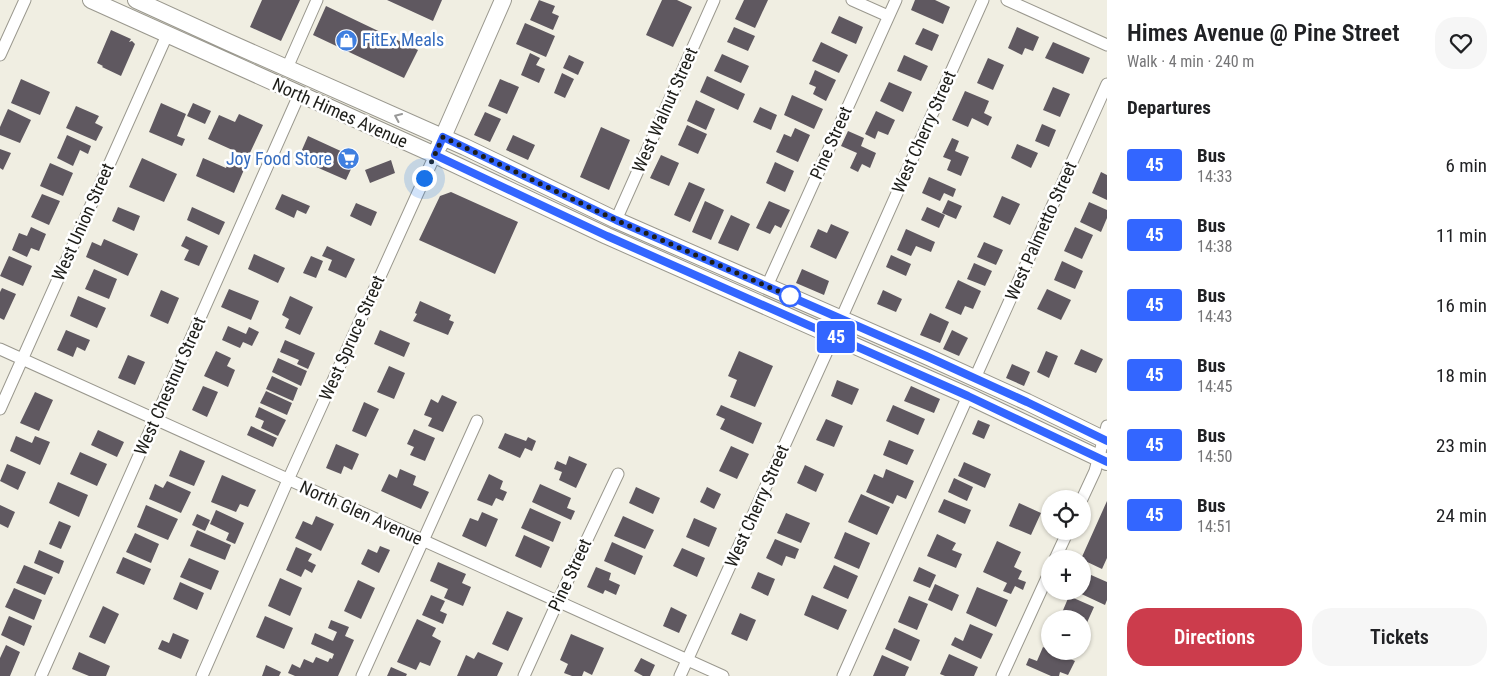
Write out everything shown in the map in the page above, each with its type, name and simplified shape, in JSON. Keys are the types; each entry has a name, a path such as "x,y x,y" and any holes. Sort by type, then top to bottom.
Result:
{"street":[{"path":"0,55 25,0"},
{"name":"North Himes Avenue","path":"91,0 435,155 607,236 968,396 1103,460"},
{"path":"111,0 170,27 181,27 187,23"},
{"name":"North Himes Avenue","path":"136,0 443,137 616,220 1106,436"},
{"path":"287,68 317,0"},
{"name":"West Spruce Street","path":"202,676 443,137 502,0"},
{"name":"West Walnut Street","path":"616,220 714,0"},
{"path":"852,0 888,16"},
{"name":"Pine Street","path":"767,286 896,0"},
{"name":"West Cherry Street","path":"840,319 983,0"},
{"path":"1006,0 1107,45"},
{"path":"167,35 179,32 247,59 270,60"},
{"name":"West Union Street","path":"0,409 167,35"},
{"name":"West Palmetto Street","path":"970,376 1107,84"},
{"name":"West Chestnut Street","path":"41,676 299,95"},
{"path":"771,309 802,312 816,319 828,321 835,322 840,319"},
{"path":"834,336 839,331 847,331 929,367 970,376"},
{"name":"West Cherry Street","path":"680,676 834,336"},
{"name":"North Glen Avenue","path":"0,349 723,676"},
{"path":"843,676 968,396"},
{"path":"362,676 477,421"},
{"path":"1087,490 1103,460 1106,436"},
{"name":"Pine Street","path":"524,676 618,474"},
{"path":"1002,676 1041,591"}],"building":[{"path":"262,0 300,0 281,41 250,27"},
{"path":"387,0 442,0 433,21"},
{"path":"539,0 555,6 552,13 559,16 553,30 530,20"},
{"path":"662,0 677,0 692,7 673,47 646,35"},
{"path":"744,0 768,0 755,28 735,19"},
{"path":"915,0 935,0 950,7 943,24 911,10"},
{"path":"326,6 418,50 404,78 313,35"},
{"path":"839,16 863,27 856,44 831,33"},
{"path":"525,23 555,36 546,57 516,44"},
{"path":"734,27 755,36 748,51 727,42"},
{"path":"1017,27 1039,37 1033,51 1025,48 1022,55 1008,48"},
{"path":"923,28 939,35 932,51 915,44"},
{"path":"111,30 131,39 129,42 132,41 135,44 121,76 97,63"},
{"path":"821,42 848,55 839,73 812,61"},
{"path":"1053,42 1090,58 1083,74 1045,58"},
{"path":"530,53 540,58 536,65 545,69 539,83 521,75"},
{"path":"722,54 749,66 741,83 714,71"},
{"path":"569,55 584,62 578,75 563,68"},
{"path":"904,55 928,66 921,81 897,71"},
{"path":"988,58 1004,65 993,90 977,83"},
{"path":"815,70 836,80 826,101 813,94 816,87 809,84"},
{"path":"562,73 574,79 565,98 554,93"},
{"path":"707,76 745,94 738,110 700,92"},
{"path":"21,79 50,92 40,115 11,103"},
{"path":"500,79 519,87 507,114 488,106"},
{"path":"889,82 912,92 903,112 880,101"},
{"path":"1053,87 1070,94 1060,117 1043,110"},
{"path":"965,91 989,101 984,113 992,117 988,126 972,118 968,127 952,120"},
{"path":"792,95 823,109 814,129 784,115"},
{"path":"696,100 715,109 706,130 687,121"},
{"path":"161,103 186,114 177,136 185,139 182,146 149,132"},
{"path":"193,103 211,111 205,124 187,116"},
{"path":"76,106 99,116 95,123 103,127 96,141 66,128"},
{"path":"760,107 777,115 771,130 753,122"},
{"path":"8,109 31,120 20,143 0,135 0,127"},
{"path":"876,111 895,120 888,135 878,131 875,139 865,134"},
{"path":"485,112 501,119 490,142 474,135"},
{"path":"239,114 263,125 248,157 208,139 219,115 235,122"},
{"path":"1042,124 1056,130 1049,147 1035,141"},
{"path":"687,125 707,134 698,154 678,145"},
{"path":"601,127 630,140 609,190 580,177"},
{"path":"795,128 810,135 798,162 776,152 784,134 791,137"},
{"path":"848,131 864,138 861,146 876,153 870,168 862,164 858,172 850,168 857,153 841,146"},
{"path":"67,135 91,146 88,154 80,150 73,166 57,158"},
{"path":"513,135 535,145 528,160 506,150"},
{"path":"308,136 356,158 346,180 298,159"},
{"path":"952,138 959,141 955,151 969,157 961,176 947,170 951,160 943,157"},
{"path":"1017,144 1038,153 1031,168 1011,158"},
{"path":"0,149 11,153 3,170 0,168"},
{"path":"661,155 679,163 669,186 650,178"},
{"path":"142,158 177,174 164,202 129,187"},
{"path":"203,158 226,168 230,158 246,165 234,193 196,176"},
{"path":"391,160 395,173 370,183 365,170"},
{"path":"775,162 794,171 785,192 766,183"},
{"path":"50,163 73,173 63,196 40,186"},
{"path":"1101,172 1107,175 1107,200 1092,193"},
{"path":"929,177 956,189 953,197 944,193 940,201 922,193"},
{"path":"689,182 705,189 690,222 674,215"},
{"path":"451,192 518,222 495,274 419,240 440,196"},
{"path":"42,194 60,201 49,225 31,217"},
{"path":"282,194 310,206 306,214 297,210 294,218 275,209"},
{"path":"1002,196 1020,204 1010,225 993,217"},
{"path":"948,200 962,206 956,219 942,213"},
{"path":"705,201 724,210 711,240 692,232"},
{"path":"769,201 790,210 781,228 775,225 770,234 756,228"},
{"path":"1089,202 1107,210 1107,218 1101,232 1080,222"},
{"path":"356,203 377,212 371,226 350,216"},
{"path":"118,207 140,216 134,231 112,221"},
{"path":"192,207 225,222 219,235 187,220"},
{"path":"927,207 945,215 939,228 921,220"},
{"path":"731,215 750,224 738,251 718,243"},
{"path":"831,224 849,232 836,259 810,247 818,229 827,233"},
{"path":"31,227 46,234 39,251 31,248 27,257 12,250 19,233 27,236"},
{"path":"1075,227 1093,235 1082,259 1064,251"},
{"path":"906,229 935,242 931,252 916,246 911,256 897,250"},
{"path":"186,236 208,246 199,266 184,260 189,250 181,246"},
{"path":"104,239 138,254 128,276 86,257 92,242 101,246"},
{"path":"984,242 1003,250 996,265 977,257"},
{"path":"327,246 355,259 346,278 328,270 332,260 322,256"},
{"path":"254,254 285,268 278,283 248,269"},
{"path":"891,255 911,264 906,276 886,267"},
{"path":"9,256 32,266 23,286 0,276"},
{"path":"311,256 323,261 316,278 303,273"},
{"path":"1062,261 1083,271 1075,289 1054,280"},
{"path":"974,263 992,271 985,286 967,279"},
{"path":"94,269 117,279 109,299 85,289"},
{"path":"802,269 829,281 824,295 796,283"},
{"path":"958,280 981,291 973,309 965,306 961,315 945,308"},
{"path":"2,288 16,294 4,320 0,318 0,292"},
{"path":"229,289 259,301 251,320 221,307"},
{"path":"1047,289 1071,300 1061,320 1037,309"},
{"path":"161,290 179,298 168,324 150,316"},
{"path":"883,290 902,299 896,312 877,304"},
{"path":"78,296 106,308 97,328 70,316"},
{"path":"290,296 313,307 300,335 285,328 289,319 282,315"},
{"path":"420,301 451,315 449,320 454,322 448,335 413,321"},
{"path":"930,313 949,322 940,343 920,335"},
{"path":"228,326 246,334 249,327 259,332 252,346 243,342 240,348 222,340"},
{"path":"66,330 90,340 85,351 77,347 73,357 57,350"},
{"path":"380,330 410,343 404,357 374,344"},
{"path":"952,330 968,338 959,356 943,349"},
{"path":"285,340 315,353 308,369 297,364 299,360 280,352"},
{"path":"1081,349 1103,359 1096,373 1074,364"},
{"path":"216,351 231,358 227,366 235,370 228,387 204,376"},
{"path":"739,351 773,366 755,407 730,397 737,380 728,376"},
{"path":"1046,351 1058,356 1049,378 1037,372"},
{"path":"128,355 145,362 135,385 118,378"},
{"path":"278,358 307,371 301,386 272,372"},
{"path":"1012,364 1030,372 1024,386 1006,378"},
{"path":"389,366 405,373 394,399 377,392"},
{"path":"272,376 298,388 293,401 266,389"},
{"path":"837,380 859,389 852,405 831,396"},
{"path":"203,386 218,392 207,417 192,410"},
{"path":"911,386 940,399 934,413 904,401"},
{"path":"266,391 292,403 287,415 260,403"},
{"path":"35,392 53,400 39,431 20,423"},
{"path":"442,395 457,402 443,432 428,426 432,418 424,415 431,399 438,403"},
{"path":"364,402 379,409 366,437 352,431"},
{"path":"721,405 762,423 753,444 720,429 725,419 716,415"},
{"path":"893,405 925,419 918,435 886,421"},
{"path":"259,407 286,420 278,436 261,428 264,421 255,417"},
{"path":"826,419 843,426 834,447 816,440"},
{"path":"978,420 990,425 984,439 972,434"},
{"path":"251,426 277,438 273,447 247,435"},
{"path":"414,429 435,438 425,461 410,455 414,447 407,444"},
{"path":"98,430 124,442 117,457 91,445"},
{"path":"505,433 526,441 528,437 536,441 532,451 525,448 520,458 498,448"},
{"path":"16,436 32,443 35,436 50,442 40,465 10,451"},
{"path":"889,440 914,450 907,465 883,455"},
{"path":"336,444 359,454 352,470 344,466 341,474 326,468"},
{"path":"731,446 749,454 737,479 719,471"},
{"path":"180,450 205,461 194,486 169,476"},
{"path":"80,452 107,464 97,486 70,474"},
{"path":"569,456 587,464 576,488 559,480 562,472 554,469 557,461 566,465"},
{"path":"964,462 991,474 985,488 958,476"},
{"path":"7,464 26,472 18,490 0,481"},
{"path":"805,465 824,474 816,492 797,483"},
{"path":"400,469 416,476 413,485 429,492 421,509 381,491 389,474 397,478"},
{"path":"886,469 914,481 906,499 897,495 893,504 866,492 874,474 883,478"},
{"path":"489,474 503,481 500,489 507,492 503,501 496,498 492,506 477,500"},
{"path":"222,475 256,490 248,507 240,504 236,512 211,502"},
{"path":"954,478 973,487 967,501 948,492"},
{"path":"167,481 191,492 181,513 149,499 155,484 163,488"},
{"path":"58,482 88,495 79,517 49,503"},
{"path":"540,484 571,498 567,508 575,511 571,520 532,502"},
{"path":"636,487 660,498 653,514 629,503"},
{"path":"707,487 721,494 714,509 700,502"},
{"path":"861,494 890,507 877,535 848,522"},
{"path":"944,499 971,510 965,524 938,512"},
{"path":"1107,501 1107,558 1102,569 1091,564 1091,550 1085,550"},
{"path":"1019,503 1041,513 1031,535 1009,526"},
{"path":"0,505 15,512 8,528 0,524"},
{"path":"146,505 178,519 168,540 137,527"},
{"path":"530,508 561,522 553,542 521,528"},
{"path":"216,510 244,523 235,544 226,540 229,533 210,524"},
{"path":"482,512 498,519 486,547 462,536 470,518 478,521"},
{"path":"786,513 810,523 801,543 777,533"},
{"path":"197,514 210,520 205,531 192,525"},
{"path":"316,516 334,524 321,551 295,538 303,521 312,525"},
{"path":"623,516 654,530 645,549 614,536"},
{"path":"694,518 717,528 709,547 686,537"},
{"path":"59,521 71,526 61,549 49,544"},
{"path":"197,530 231,545 225,560 190,546"},
{"path":"845,532 870,543 859,569 834,558"},
{"path":"135,533 159,544 151,563 126,552"},
{"path":"937,534 956,543 952,550 962,554 956,568 927,556"},
{"path":"524,535 550,547 541,568 515,556"},
{"path":"775,539 799,549 795,559 786,556 782,566 766,558"},
{"path":"997,541 1021,552 1014,567 1022,571 1018,579 1026,582 1023,590 1015,586 1011,594 1003,591 1007,583 983,572"},
{"path":"612,542 643,556 635,575 604,561"},
{"path":"380,546 390,550 379,573 361,564 368,549 377,553"},
{"path":"296,547 312,554 308,561 316,565 312,573 305,569 301,577 286,570"},
{"path":"682,548 705,558 697,577 673,566"},
{"path":"39,550 64,561 59,574 34,563"},
{"path":"123,557 151,569 144,585 116,573"},
{"path":"189,558 219,571 211,590 180,577"},
{"path":"438,562 466,574 462,583 471,587 463,606 444,598 448,589 430,581"},
{"path":"24,565 53,577 45,595 16,583"},
{"path":"834,565 858,576 848,599 823,588"},
{"path":"596,567 611,573 609,580 620,585 616,595 605,590 603,594 587,587"},
{"path":"919,567 936,575 930,588 913,581"},
{"path":"758,572 775,579 768,596 751,588"},
{"path":"1091,575 1107,582 1107,600 1105,605 1091,598"},
{"path":"280,578 302,588 290,616 268,606"},
{"path":"358,580 375,588 361,619 344,611"},
{"path":"180,582 204,593 197,610 173,599"},
{"path":"935,584 959,595 952,611 928,600"},
{"path":"977,587 1008,600 996,627 966,613"},
{"path":"14,588 42,600 34,620 5,607"},
{"path":"431,595 445,601 440,611 447,614 443,624 422,615"},
{"path":"812,595 847,610 838,630 804,615"},
{"path":"909,596 928,604 917,630 898,622"},
{"path":"1067,600 1078,600 1094,607 1091,614 1091,610 1063,610"},
{"path":"103,606 119,614 105,644 89,637"},
{"path":"671,607 687,615 679,633 663,626"},
{"path":"507,611 523,618 508,651 492,644"},
{"path":"740,613 756,620 747,641 731,634"},
{"path":"9,616 32,626 24,646 1,635"},
{"path":"265,616 293,628 284,649 256,637"},
{"path":"417,619 436,628 432,636 441,641 430,666 420,662 416,670 397,662"},
{"path":"331,620 349,627 345,636 354,640 338,676 295,676 288,673 292,664 300,668 304,659 313,663 316,657 328,662 330,658 332,659 334,654 311,644 315,633 333,641 337,632 328,628"},
{"path":"970,624 993,634 981,659 951,645 955,637 963,641"},
{"path":"894,628 920,640 911,661 885,649"},
{"path":"173,633 189,640 181,659 158,649 162,640 169,643"},
{"path":"571,634 604,648 592,675 584,671 582,676 572,676 564,673 568,664 560,660"},
{"path":"6,645 20,652 10,676 0,676 0,658"},
{"path":"79,652 110,666 106,676 89,676 72,669"},
{"path":"478,652 503,663 497,676 457,676 466,655 474,659"},
{"path":"1041,652 1041,660 1075,661 1068,675 1060,672 1059,676 1051,676 1026,665 1029,658 1037,661"},
{"path":"949,654 978,667 974,676 945,676 940,674"},
{"path":"882,655 909,667 905,676 873,676"},
{"path":"641,658 655,665 650,676 643,676 634,671"},
{"path":"266,665 281,672 279,676 262,676"},
{"path":"391,667 407,674 406,676 387,676"}],"bus line":[{"name":"45","path":"1107,441 926,356 616,220 443,137 435,155 607,236 968,396 1107,462"}],"place":[{"name":"FitEx Meals","path":"346,40"},
{"name":"Joy Food Store","path":"348,159"}],"route":[{"path":"424,178 443,137 616,220 796,299 790,296"}]}
